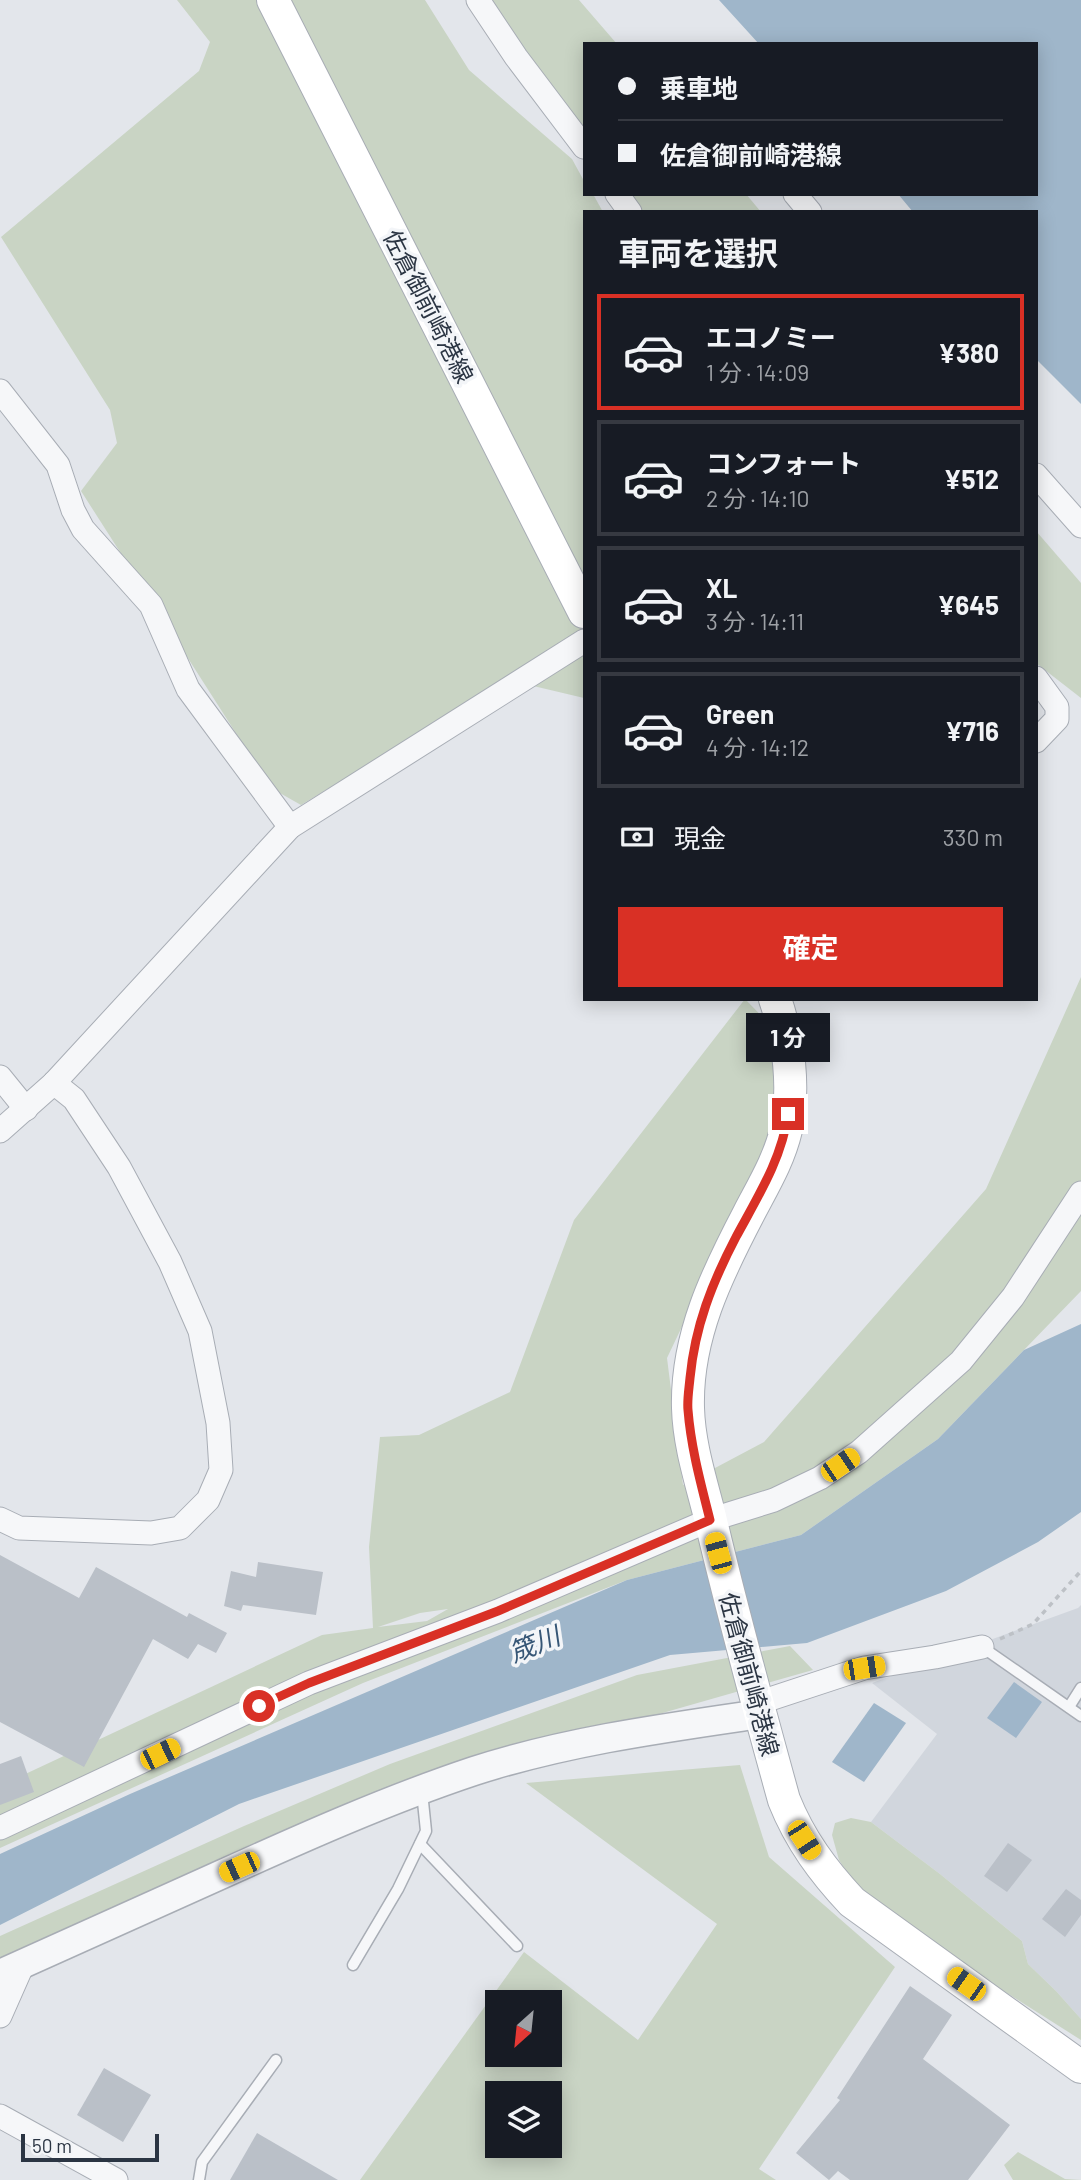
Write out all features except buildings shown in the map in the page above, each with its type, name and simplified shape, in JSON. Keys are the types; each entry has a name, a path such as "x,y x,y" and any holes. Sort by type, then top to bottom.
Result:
{"main road":[{"name":"佐倉御前崎港線","path":"273,0 583,610"},
{"name":"佐倉御前崎港線","path":"776,1001 788,1058 790,1098 786,1130 774,1166 720,1268 700,1318 691,1363 688,1408 694,1453 711,1524 784,1800 795,1827 831,1880 852,1902 1081,2067"}],"street":[{"path":"478,0 516,57 583,146"},
{"path":"797,196 808,210"},
{"path":"0,391 58,465 73,510 83,529 151,605 188,689 290,827"},
{"path":"1038,477 1081,526"},
{"path":"0,1131 54,1083 290,827 583,642"},
{"path":"1038,681 1057,707 1057,719 1038,739"},
{"path":"0,1077 26,1109"},
{"path":"0,1519 19,1528 152,1533 180,1528 208,1500 221,1470 218,1423 200,1331 170,1262 119,1167 74,1099 54,1083"},
{"path":"0,1828 309,1683 498,1611 774,1500 820,1478 868,1444 961,1362 1013,1297 1081,1193"},
{"path":"0,2016 11,1969 287,1845 422,1790 476,1771 568,1745 759,1709 864,1668 982,1647"},
{"path":"0,2116 116,2180"}],"lane":[{"path":"982,1647 1081,1716"},
{"path":"1069,1707 1081,1688"},
{"path":"353,1965 398,1889 426,1831 422,1790"},
{"path":"420,1844 517,1946"},
{"path":"199,2180 202,2162 276,2060"}],"path":[{"path":"982,1647 1033,1624 1081,1571"}],"shaded area":[{"path":"1081,1605 1081,2019 1028,1964 1022,1941 871,1822 937,1734 872,1683"}],"green space":[{"path":"177,0 425,0 469,70 572,159 583,179 583,196 594,196 602,210 583,210 583,698 508,680 301,805 271,788 81,491 117,443 110,410 1,237 199,71 210,42"},
{"path":"475,0 579,0 615,42 583,42 583,149"},
{"path":"618,196 748,196 759,210 629,210"},
{"path":"1038,533 1081,583 1081,698 1038,665"},
{"path":"1081,977 1081,1291 938,1439 801,1535 627,1580 363,1683 0,1848 0,1786 322,1635 373,1628 369,1547 380,1437 419,1435 510,1392 574,1220 743,1001 747,1001 785,1040 772,1138 667,1358 683,1485 764,1442 986,1189","holes":["448,1609 427,1621 378,1627 420,1613"]},
{"path":"790,1646 813,1670 631,1722 0,1963 0,1936 244,1826 390,1764 637,1675"},
{"path":"740,1765 769,1857 895,1967 759,2169 776,2180 360,2180 485,2006 485,2067 562,2067 562,1990 497,1990 524,1952 638,2040 717,1924 526,1783"},
{"path":"851,1818 871,1822 1022,1941 1028,1964 1081,2019 1081,2040 991,1983 857,1888 839,1860 832,1835 835,1823"},
{"path":"1018,2152 1065,2179 1081,2180 1013,2180 1004,2165"}],"water":[{"path":"719,0 1081,0 1081,404 1038,361 1038,210 911,210 900,196 1038,196 1038,42 757,42"},
{"name":"筬川","path":"1081,1324 1081,1512 1038,1542 946,1591 807,1643 670,1655 239,1804 0,1925 0,1854 130,1794 627,1580 801,1535 938,1439 1024,1350"},
{"path":"1014,1682 1042,1702 1016,1738 987,1718"},
{"path":"874,1703 906,1723 864,1782 832,1762"}],"route":[{"path":"259,1706 309,1683 498,1611 710,1520 694,1453 688,1408 691,1363 700,1318 720,1268 774,1166 786,1130 788,1114"}]}
